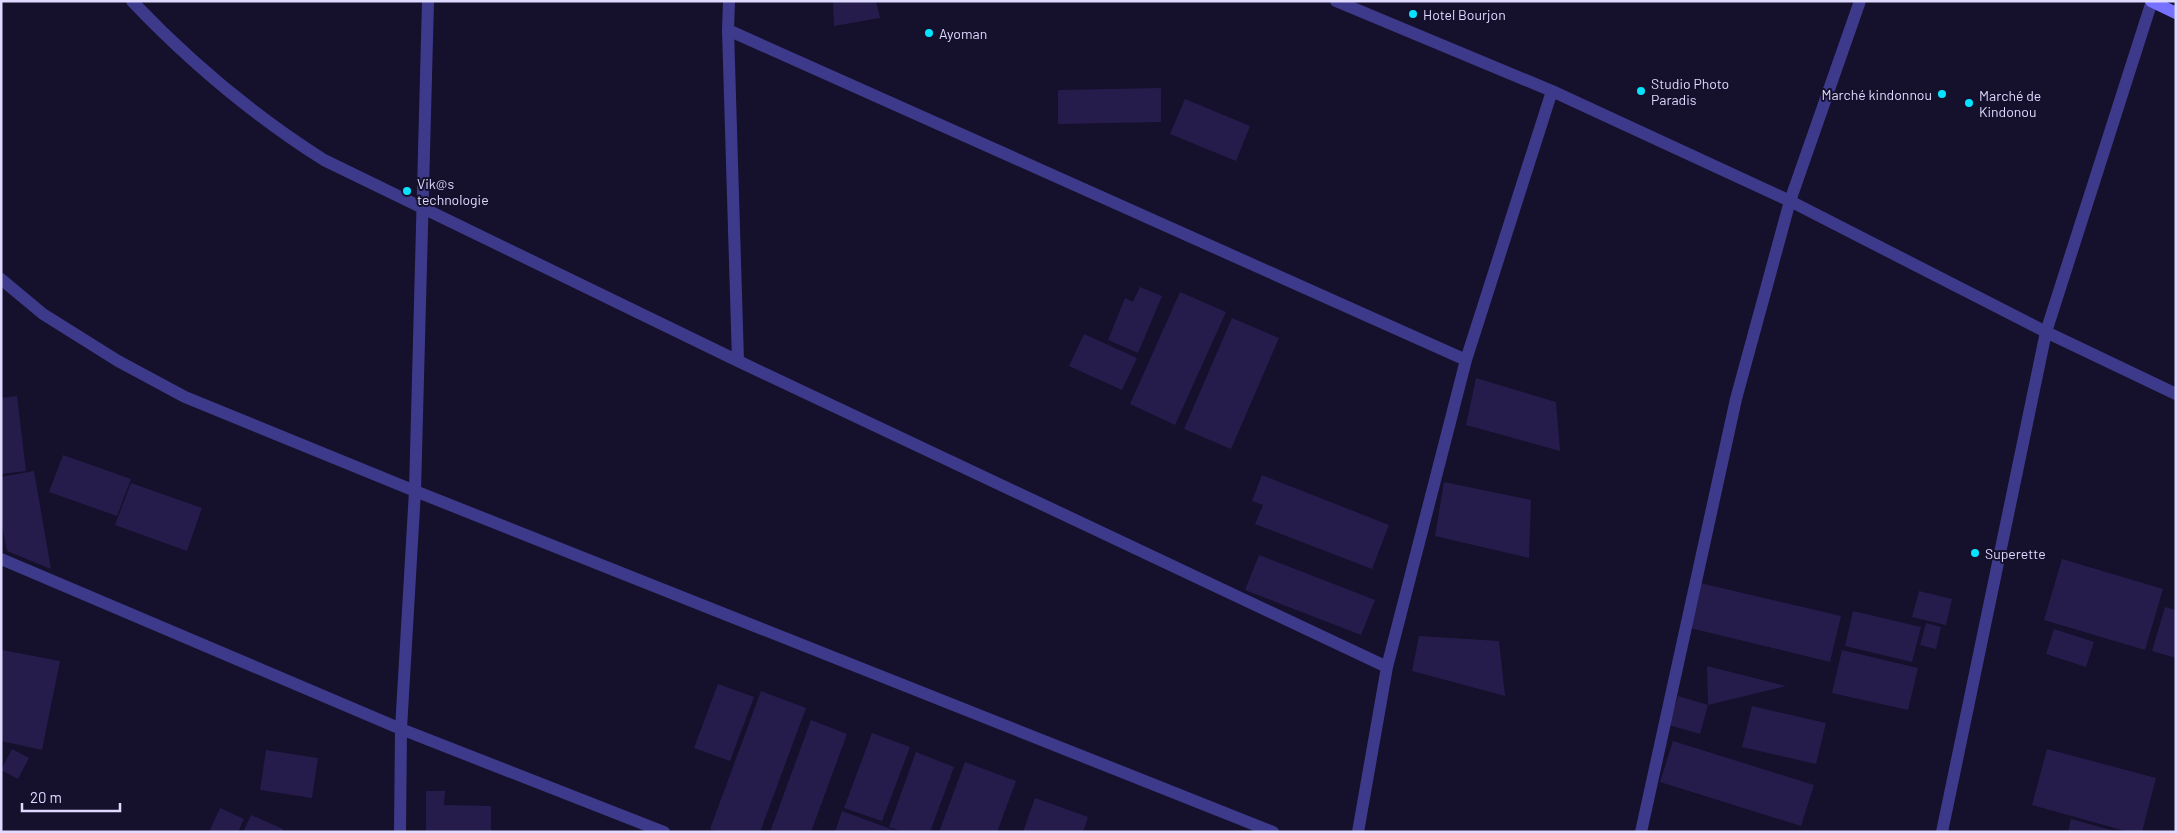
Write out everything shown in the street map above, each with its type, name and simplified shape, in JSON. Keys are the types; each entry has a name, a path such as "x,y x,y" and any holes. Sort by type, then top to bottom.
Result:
{"street":[{"path":"132,1 177,47 240,102 280,132 324,160 738,361 1387,667"},
{"path":"400,832 401,728 414,492 428,1"},
{"path":"729,1 728,30 738,361"},
{"path":"1336,1 1552,91 1790,201 2046,332 2176,394"},
{"path":"1641,832 1736,399 1790,201 1860,1"},
{"path":"1942,832 2046,332 2152,1 2176,13"},
{"path":"728,30 1466,360"},
{"path":"1358,832 1387,667 1466,360 1552,91"},
{"path":"1,279 43,314 118,361 185,398 414,492 1273,832"},
{"path":"1,559 401,728 664,832"}],"building":[{"path":"833,1 876,1 880,18 834,26"},
{"path":"1161,88 1161,122 1058,124 1058,90"},
{"path":"1185,99 1250,126 1236,161 1170,134"},
{"path":"1140,287 1162,296 1138,353 1108,340 1125,298 1133,302"},
{"path":"1180,292 1226,312 1175,425 1130,404"},
{"path":"1232,318 1279,338 1231,449 1184,429"},
{"path":"1084,334 1137,358 1122,390 1069,366"},
{"path":"1476,378 1556,402 1560,451 1466,425"},
{"path":"17,396 26,471 1,474 1,398"},
{"path":"63,455 131,479 117,516 49,492"},
{"path":"34,471 51,569 7,551 1,520 1,477"},
{"path":"1262,475 1389,525 1372,569 1255,524 1263,505 1252,501"},
{"path":"1444,482 1531,500 1529,558 1435,536"},
{"path":"131,483 202,508 187,551 115,525"},
{"path":"1259,555 1375,600 1361,635 1245,590"},
{"path":"2062,559 2163,589 2145,650 2044,620"},
{"path":"1700,583 1841,616 1830,662 1690,628"},
{"path":"1919,591 1952,599 1946,625 1912,617"},
{"path":"2165,607 2176,610 2176,658 2152,651"},
{"path":"1853,611 1921,627 1912,662 1845,646"},
{"path":"1926,623 1941,627 1936,649 1920,645"},
{"path":"2054,629 2094,642 2086,667 2046,654"},
{"path":"1419,636 1499,641 1505,696 1412,671"},
{"path":"2,650 60,661 42,750 1,741"},
{"path":"1842,650 1918,668 1908,710 1832,693"},
{"path":"1707,666 1786,686 1708,705"},
{"path":"718,684 754,697 730,761 694,748"},
{"path":"761,691 806,708 760,832 717,832 710,829"},
{"path":"1678,696 1708,705 1700,734 1669,725"},
{"path":"1752,706 1826,723 1816,764 1742,747"},
{"path":"811,720 847,734 811,832 770,832"},
{"path":"872,733 910,747 882,821 844,808"},
{"path":"1673,741 1814,785 1801,826 1660,782"},
{"path":"12,749 29,758 18,779 1,770"},
{"path":"2047,749 2156,778 2142,832 2129,832 2032,805"},
{"path":"266,750 318,758 312,798 260,790"},
{"path":"916,752 954,767 930,832 902,832 889,827"},
{"path":"965,762 1016,781 997,832 939,832"},
{"path":"426,791 445,791 444,805 491,806 491,832 426,832"},
{"path":"1035,798 1088,817 1083,832 1023,832"},
{"path":"220,808 244,819 238,832 209,832"},
{"path":"842,811 899,832 835,832"},
{"path":"251,815 283,829 282,832 243,832"},
{"path":"2071,819 2114,831 2114,832 2068,832"}],"place":[{"name":"Hotel Bourjon","path":"1413,14"},
{"name":"Ayoman","path":"929,33"},
{"name":"Studio Photo Paradis","path":"1641,91"},
{"name":"Marché kindonnou","path":"1942,94"},
{"name":"Marché de Kindonou","path":"1969,103"},
{"name":"Vik@s technologie","path":"407,191"},
{"name":"Superette","path":"1975,553"}]}
